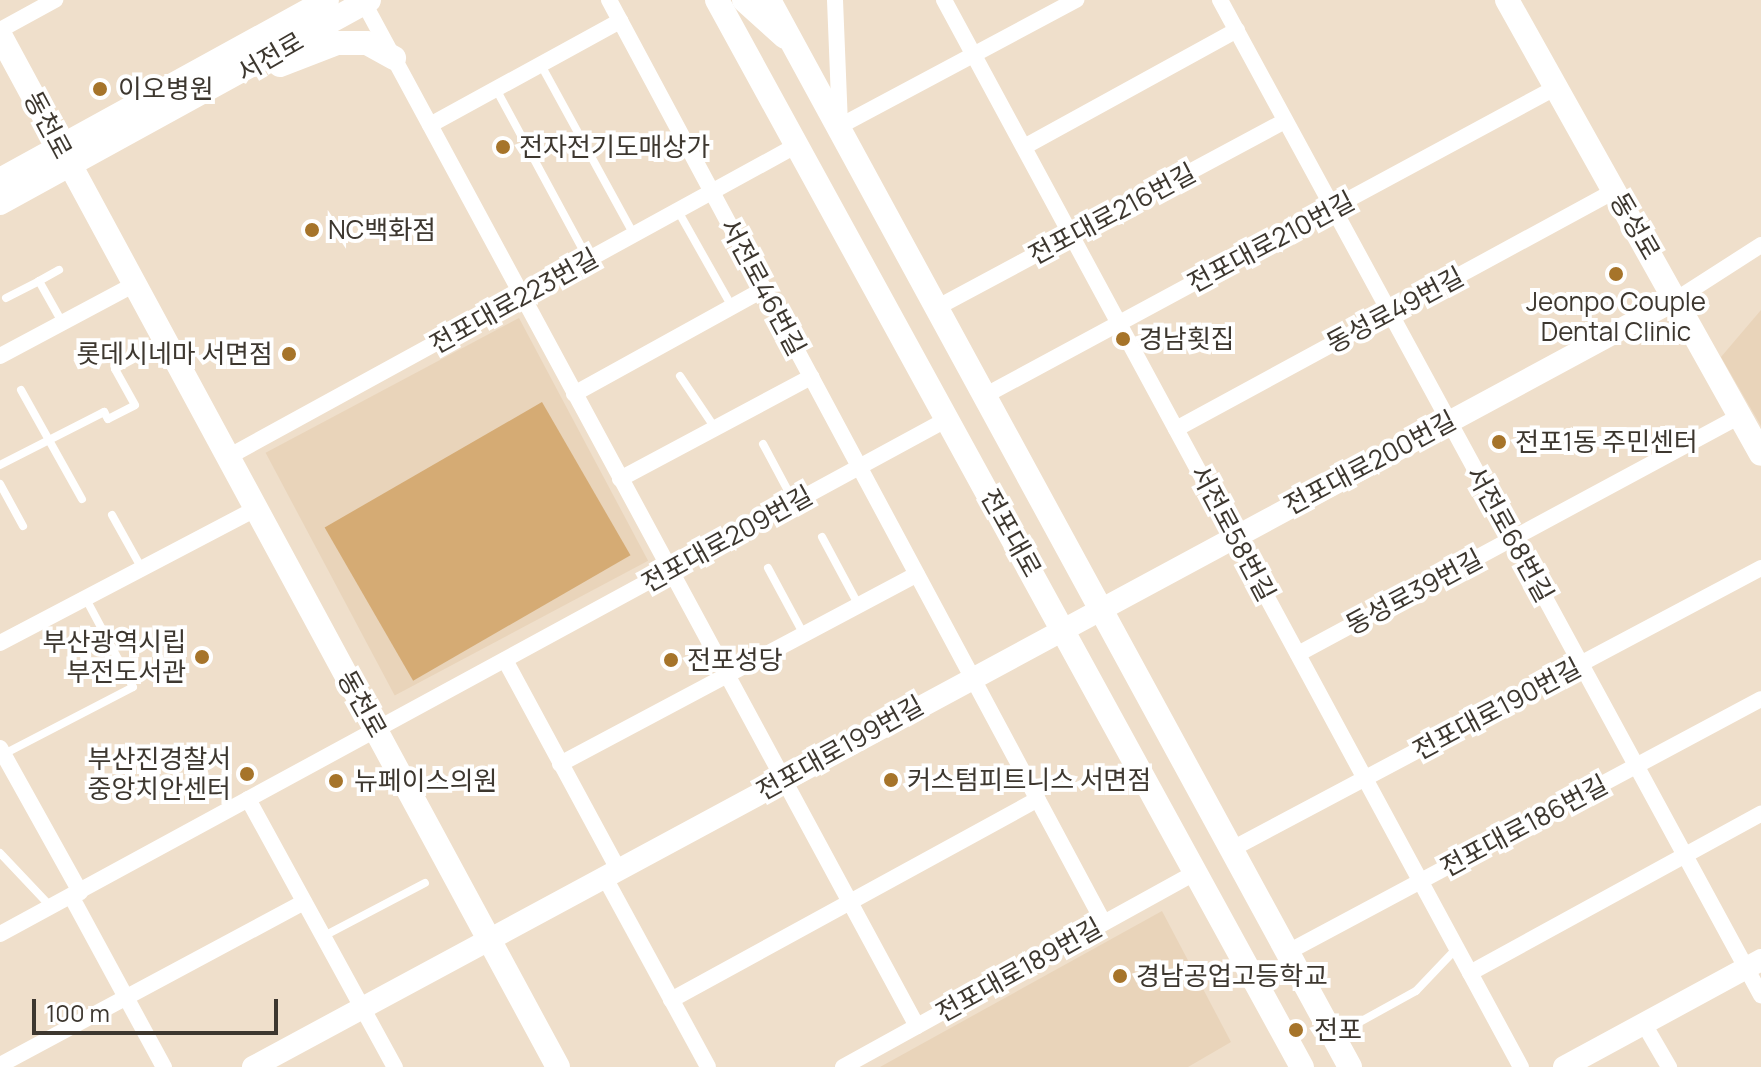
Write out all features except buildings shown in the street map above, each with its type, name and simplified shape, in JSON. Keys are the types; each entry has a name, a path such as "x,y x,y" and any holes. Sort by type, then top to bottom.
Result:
{"main road":[{"name":"서전로","path":"0,203 65,155 327,0"},
{"name":"전포대로","path":"717,0 799,144 1302,1067"},
{"path":"744,0 791,40"},
{"name":"전포대로","path":"769,0 1350,1067"},
{"name":"동성로","path":"1507,0 1761,454"},
{"name":"서전로","path":"0,180 65,155 239,75 367,1"},
{"name":"동천로","path":"0,33 558,1067"},
{"path":"239,75 337,43 367,43 394,58"}],"street":[{"path":"0,33 55,0"},
{"name":"서전로46번길","path":"609,0 1104,923"},
{"path":"835,0 840,126 1076,0"},
{"name":"서전로58번길","path":"944,0 1521,1067"},
{"name":"서전로68번길","path":"1220,0 1685,855 1754,964 1761,995"},
{"path":"367,1 521,297 917,1026"},
{"path":"430,125 620,21"},
{"path":"1024,147 1237,30"},
{"name":"전포대로210번길","path":"986,395 1555,88"},
{"name":"전포대로216번길","path":"938,307 1285,121"},
{"name":"전포대로223번길","path":"228,457 799,144"},
{"name":"동성로49번길","path":"1176,429 1615,191"},
{"path":"1677,299 1761,245"},
{"path":"0,356 135,284"},
{"path":"574,394 764,289"},
{"name":"전포대로200번길","path":"1063,627 1677,299"},
{"path":"620,479 811,377"},
{"name":"동성로39번길","path":"1298,654 1740,416"},
{"name":"전포대로209번길","path":"0,934 949,418"},
{"path":"0,643 255,509"},
{"name":"전포대로190번길","path":"1232,849 1761,568"},
{"path":"560,764 725,673 917,574"},
{"name":"전포대로199번길","path":"253,1067 1063,627"},
{"path":"505,660 560,764 671,1000 708,1067"},
{"name":"전포대로186번길","path":"1288,952 1761,699"},
{"path":"2,757 164,1067"},
{"path":"248,799 395,1067"},
{"path":"671,1000 1038,799"},
{"path":"1470,973 1761,814"},
{"name":"전포대로189번길","path":"843,1067 1196,872"},
{"path":"0,1065 304,902"},
{"path":"1564,1067 1754,964"},
{"path":"1644,1024 1669,1067"}],"lane":[{"path":"541,64 634,235"},
{"path":"496,89 588,259"},
{"path":"678,210 732,307"},
{"path":"7,283 10,296 59,270"},
{"path":"39,281 62,323"},
{"path":"0,465 99,415 108,419 135,405 115,369 166,341"},
{"path":"680,376 715,428"},
{"path":"21,390 82,499"},
{"path":"763,444 794,502"},
{"path":"0,484 23,526"},
{"path":"112,515 142,569"},
{"name":"전포대로209번길","path":"822,537 858,604"},
{"name":"전포대로209번길","path":"768,568 803,633"},
{"path":"2,757 133,687 86,599"},
{"path":"0,853 51,907"},
{"path":"324,937 425,883"},
{"path":"1333,1037 1416,991 1457,948"}],"shaded area":[{"path":"1761,310 1761,426 1721,357"},
{"path":"519,318 648,561 395,696 266,453"},
{"path":"542,402 630,555 413,681 325,528"},
{"name":"경남공업고등학교","path":"1162,911 1231,1042 1188,1067 880,1067"}],"place":[{"name":"이오병원","path":"100,89"},
{"name":"전자전기도매상가","path":"503,147"},
{"name":"NC백화점","path":"312,230"},
{"name":"Jeonpo Couple Dental Clinic","path":"1616,274"},
{"name":"경남횟집","path":"1123,339"},
{"name":"롯데시네마 서면점","path":"289,354"},
{"name":"전포1동 주민센터","path":"1499,442"},
{"name":"부산광역시립 부전도서관","path":"202,657"},
{"name":"전포성당","path":"671,660"},
{"name":"부산진경찰서 중앙치안센터","path":"247,774"},
{"name":"커스텀피트니스 서면점","path":"891,780"},
{"name":"뉴페이스의원","path":"336,781"},
{"name":"경남공업고등학교","path":"1120,976"},
{"name":"전포","path":"1296,1030"}]}
